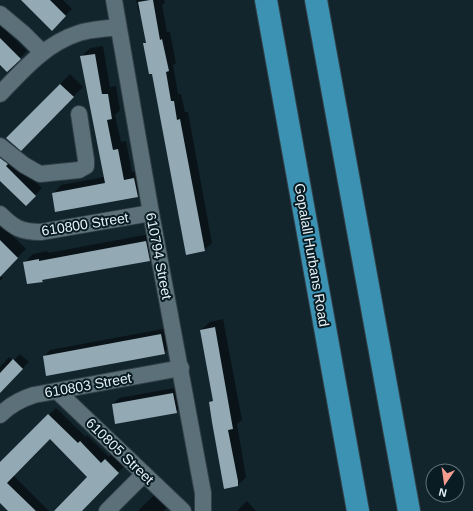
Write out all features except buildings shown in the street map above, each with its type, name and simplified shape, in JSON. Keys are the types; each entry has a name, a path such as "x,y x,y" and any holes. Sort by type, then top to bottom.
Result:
{"highway":[{"name":"Gopalall Hurbans Road","path":"266,0 358,511"},
{"path":"316,0 409,511"}],"street":[{"name":"610794 Street","path":"114,0 151,213 203,493 203,511"},
{"path":"0,14 24,34 42,52"},
{"path":"0,94 42,52 60,40 80,33 118,27"},
{"path":"0,146 24,165 40,174 79,170 86,166 79,114"},
{"name":"610800 Street","path":"0,214 20,230 41,232 151,213"},
{"name":"610803 Street","path":"0,415 6,409 21,400 34,395 181,368"},
{"name":"610805 Street","path":"57,391 183,511"},
{"path":"107,511 144,474"}]}
